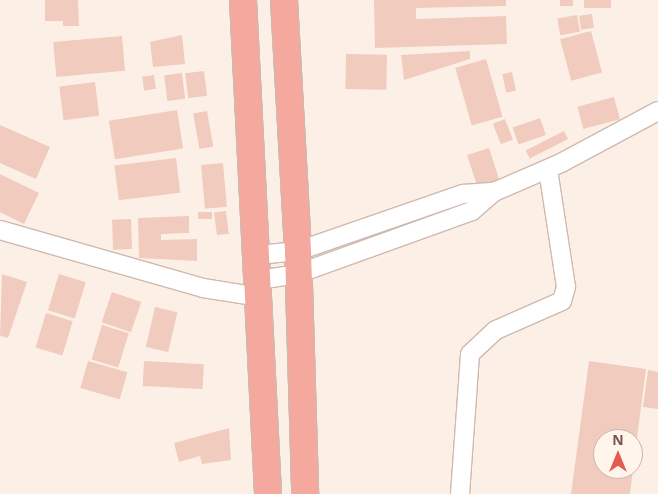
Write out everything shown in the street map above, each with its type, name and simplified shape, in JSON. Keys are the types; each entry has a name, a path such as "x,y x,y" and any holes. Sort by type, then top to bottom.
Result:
{"highway":[{"path":"243,0 259,278 268,494"},
{"path":"284,0 297,262 305,494"}],"street":[{"path":"0,230 203,288 259,278 297,262 472,211 494,192 548,169 658,111"},
{"path":"460,494 470,354 496,330 562,301 566,287 548,169"},
{"path":"259,278 297,262"}],"building":[{"path":"45,0 78,0 79,26 63,26 63,21 45,21"},
{"path":"374,0 506,0 506,6 416,8 416,19 506,16 507,44 375,48"},
{"path":"560,0 573,0 573,6 560,6"},
{"path":"584,0 611,0 611,8 584,8"},
{"path":"592,14 594,28 581,30 579,16"},
{"path":"577,15 580,32 560,35 557,18"},
{"path":"591,31 602,73 571,81 560,39"},
{"path":"182,35 185,64 153,67 150,42"},
{"path":"122,36 125,71 56,77 53,42"},
{"path":"470,51 470,59 404,80 401,55"},
{"path":"346,54 387,55 386,90 345,89"},
{"path":"486,59 503,117 472,125 455,68"},
{"path":"204,71 207,96 188,98 185,73"},
{"path":"512,72 516,91 506,93 502,74"},
{"path":"182,73 185,99 167,101 164,75"},
{"path":"154,75 156,89 144,91 142,77"},
{"path":"95,82 99,116 63,120 59,86"},
{"path":"614,97 620,119 583,129 577,107"},
{"path":"177,110 183,149 115,159 109,121"},
{"path":"207,111 213,146 199,149 193,113"},
{"path":"540,118 546,135 518,144 513,127"},
{"path":"505,119 513,140 501,144 493,124"},
{"path":"0,125 50,147 36,179 0,163"},
{"path":"564,131 568,139 530,159 526,151"},
{"path":"489,148 499,179 477,186 467,155"},
{"path":"176,158 180,193 119,200 114,166"},
{"path":"223,163 227,207 205,209 201,165"},
{"path":"0,174 39,193 24,224 0,212"},
{"path":"226,211 229,234 217,235 214,212"},
{"path":"198,212 212,212 212,219 198,219"},
{"path":"189,216 189,233 161,234 161,240 197,239 197,261 139,258 138,218"},
{"path":"131,219 132,249 113,250 112,220"},
{"path":"2,274 27,282 8,338 0,336"},
{"path":"59,274 86,282 75,319 48,310"},
{"path":"112,292 141,302 131,332 102,322"},
{"path":"155,307 177,312 168,352 146,347"},
{"path":"46,313 73,321 62,356 35,347"},
{"path":"102,325 129,333 118,368 91,359"},
{"path":"88,361 127,372 120,399 80,388"},
{"path":"144,361 204,364 203,389 143,386"},
{"path":"589,361 646,369 638,429 593,429 593,479 632,479 630,494 571,494"},
{"path":"648,370 658,372 658,409 643,407"},
{"path":"229,428 231,460 202,464 200,456 179,462 174,443"}]}
